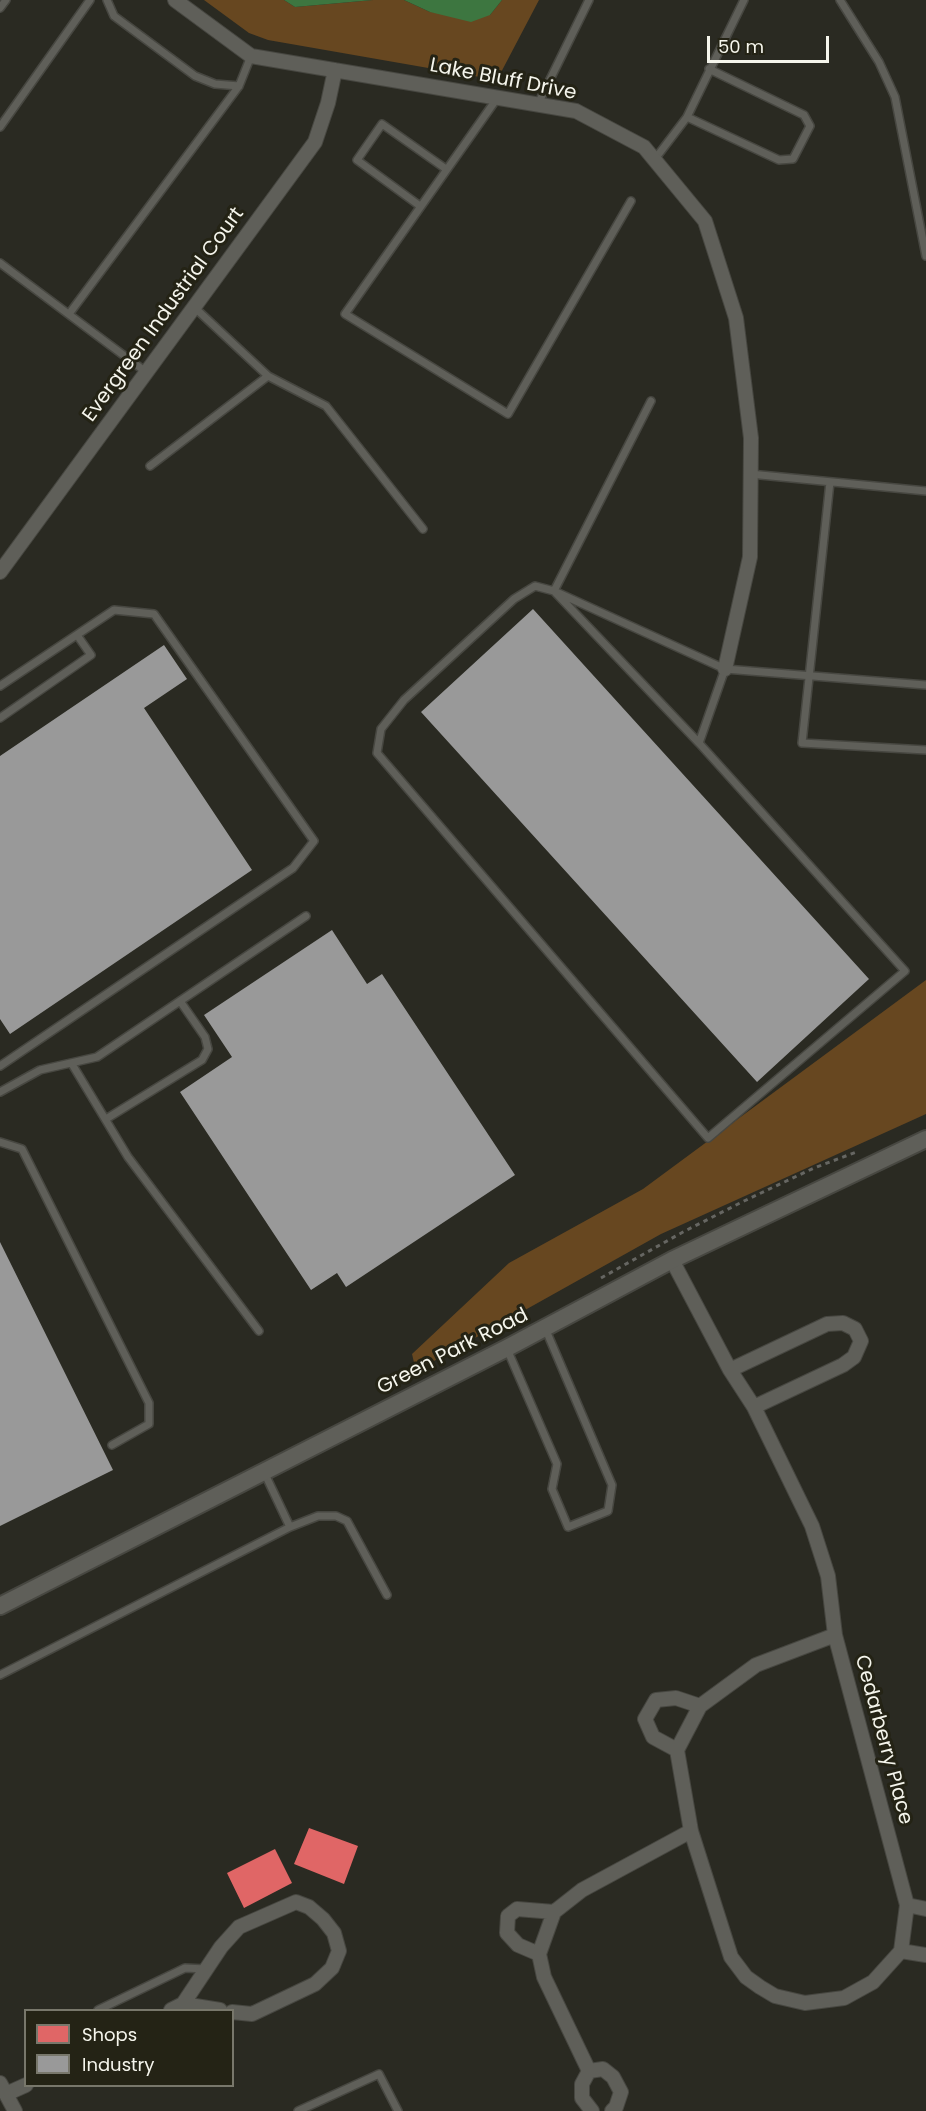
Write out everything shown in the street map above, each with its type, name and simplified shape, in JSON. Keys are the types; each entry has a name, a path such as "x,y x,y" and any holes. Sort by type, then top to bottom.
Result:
{"street":[{"name":"Lake Bluff Drive","path":"175,0 251,56 576,111 644,147 655,159 705,220 736,318 751,438 750,558 725,669"},
{"name":"Evergreen Industrial Court","path":"0,572 315,142 328,103 335,70"},
{"name":"Green Park Road","path":"0,1606 507,1348 672,1260 926,1139"},
{"name":"Cedarberry Place","path":"672,1260 730,1370 754,1407 812,1526 828,1576 835,1635 907,1905 901,1952"},
{"path":"730,1370 827,1324 843,1323 855,1329 861,1341 854,1357 754,1407"},
{"name":"Cedarberry Place","path":"677,1750 700,1706 756,1665 835,1635"},
{"path":"700,1706 676,1698 656,1700 645,1719 653,1737 677,1750 691,1831 731,1957 746,1977 775,1996 806,2003 844,1998 873,1982 901,1952 926,1955"},
{"path":"589,2071 544,1977 540,1954 554,1912 582,1890 691,1831"},
{"path":"177,2007 239,1927 296,1902 316,1913 334,1934 339,1951 332,1968 315,1984 252,2014 234,2012"},
{"path":"907,1905 926,1909"},
{"path":"540,1954 518,1945 507,1933 508,1916 517,1909 554,1912"},
{"path":"177,2007 206,2009"},
{"path":"589,2071 603,2069 613,2077 621,2092 616,2107 612,2111"},
{"path":"589,2071 582,2084 582,2098 592,2111"},
{"path":"15,2111 3,2089 24,2085"}],"lane":[{"path":"0,9 6,0"},
{"path":"0,127 90,0"},
{"path":"107,0 114,16 195,76 215,84 239,86"},
{"path":"538,104 590,0"},
{"path":"655,159 687,117 744,0"},
{"path":"840,0 879,62 895,97 926,256"},
{"path":"69,314 239,86 251,56"},
{"path":"687,117 779,160 794,159 810,126 804,116 709,69"},
{"path":"498,97 345,314 508,414 631,201"},
{"path":"420,206 357,160 382,123 446,169"},
{"path":"0,263 146,372"},
{"path":"194,307 268,376 326,406 423,529"},
{"path":"150,466 268,376"},
{"path":"554,591 651,401"},
{"path":"750,474 926,490"},
{"path":"830,482 802,743 926,750"},
{"path":"554,591 699,743 905,971 708,1138 377,753 381,729 412,692 514,599 536,586 554,591 725,669 926,685"},
{"path":"0,686 114,610 154,614 314,841 293,867 0,1066"},
{"path":"0,718 91,655 77,634"},
{"path":"699,743 725,669"},
{"path":"0,1092 40,1070 98,1057 306,916"},
{"path":"106,1119 202,1060 208,1049 205,1037 180,1000"},
{"path":"72,1064 128,1156 259,1331"},
{"path":"0,1142 22,1149 149,1403 149,1424 112,1445"},
{"path":"507,1348 557,1464 552,1489 568,1527 608,1511 612,1485 545,1328"},
{"path":"264,1472 291,1527"},
{"path":"0,1675 291,1527 318,1516 336,1516 347,1521 387,1595"},
{"path":"100,2009 185,1968 207,1969"},
{"path":"298,2111 380,2074 398,2111"}],"shaded area":[{"path":"204,0 284,0 295,7 373,0 404,0 430,12 490,15 502,0 539,0 497,80 268,40 249,33"},
{"path":"284,0 373,0 295,7"},
{"path":"404,0 502,0 490,15 471,22 430,12"},
{"path":"926,980 926,1114 661,1234 416,1371 412,1354 509,1263 643,1189"}],"building: Shops":[{"path":"309,1828 358,1846 344,1884 294,1864"},
{"path":"275,1849 292,1883 244,1908 227,1873"}],"building: Industry":[{"path":"533,609 869,979 757,1082 421,712"},
{"path":"164,645 187,679 144,708 252,870 10,1034 0,1019 0,756"},
{"path":"332,930 367,984 382,974 515,1175 346,1287 337,1273 311,1290 180,1092 232,1057 204,1015"},
{"path":"0,1242 113,1470 0,1526"}]}
